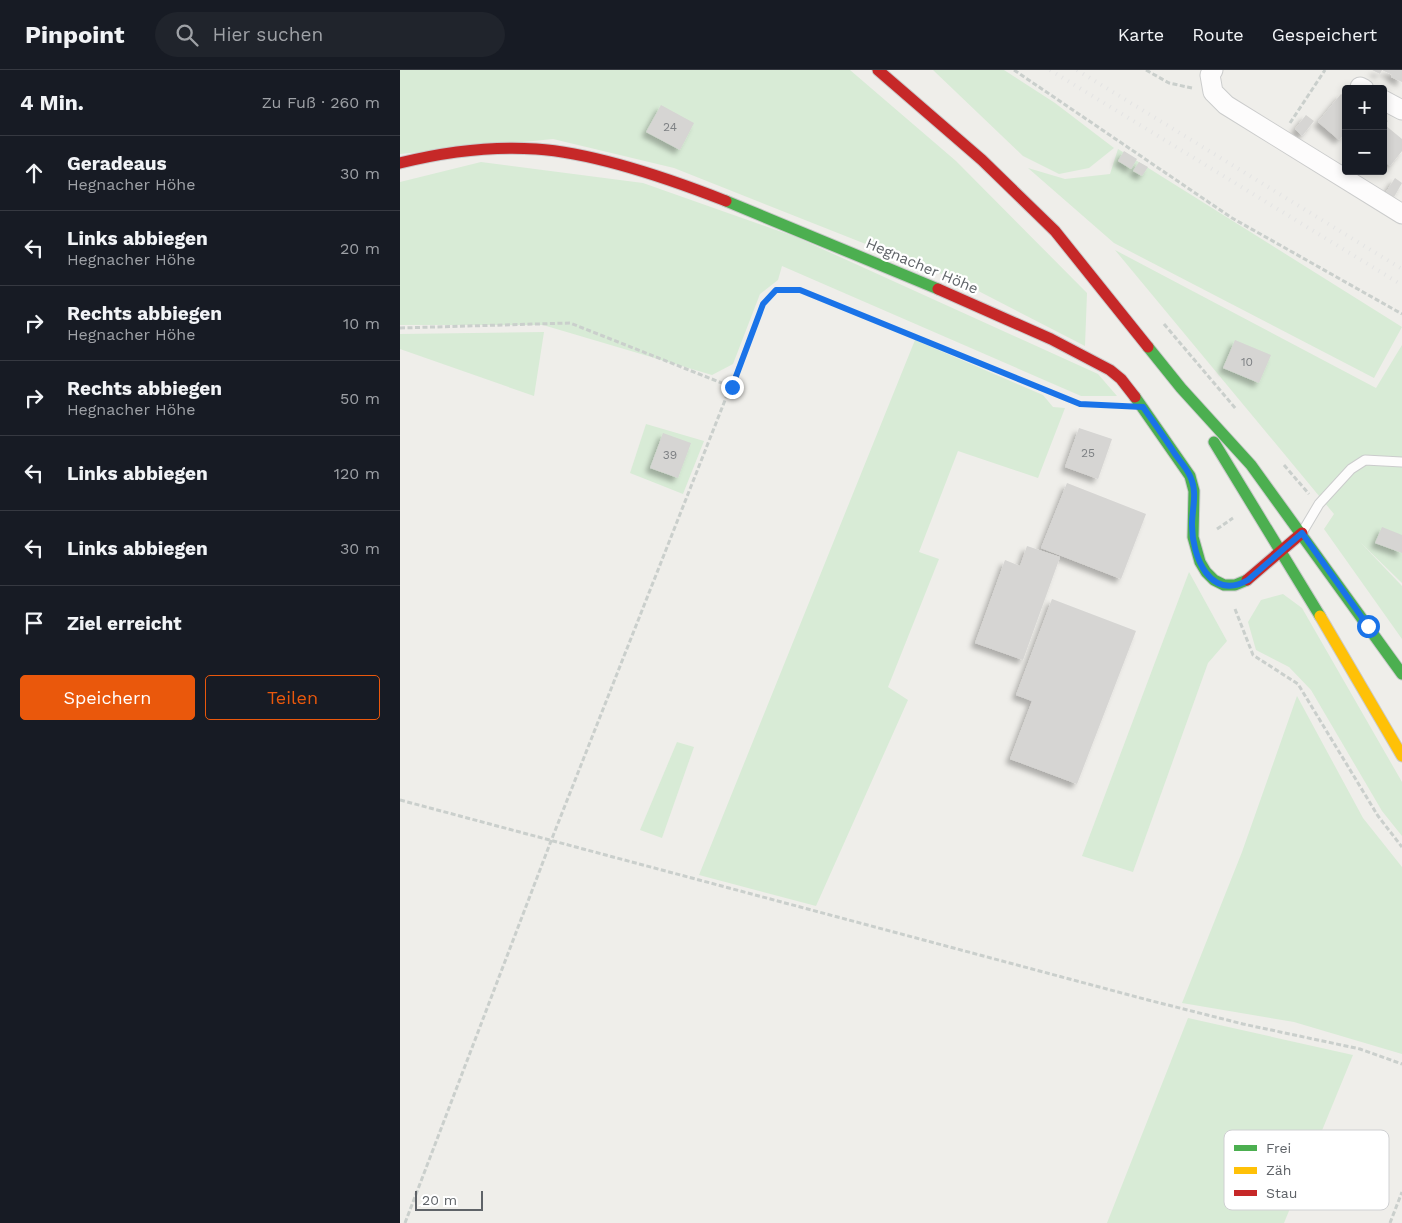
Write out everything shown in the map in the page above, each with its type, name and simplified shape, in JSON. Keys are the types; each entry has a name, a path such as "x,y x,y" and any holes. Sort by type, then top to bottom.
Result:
{"main road":[{"path":"878,70 982,160 1055,232 1181,388 1252,465 1402,674"},
{"name":"Hegnacher Höhe","path":"400,163 471,150 513,148 553,150 607,163 660,178 795,228 936,287 1073,350 1117,374 1143,407 1191,477 1195,497 1192,525 1194,545 1204,572 1216,583 1227,587"},
{"path":"1181,388 1281,551 1402,756"},
{"path":"1227,587 1239,586 1248,580 1302,533"},
{"path":"1376,712 1402,734"}],"street":[{"path":"1213,70 1210,75 1213,92 1226,105 1402,214"},
{"path":"1387,102 1402,110"}],"lane":[{"path":"1302,533 1318,504 1351,469 1365,460 1402,462"}],"path":[{"path":"1014,70 1232,218 1402,314"},
{"path":"1146,70 1169,83 1213,92"},
{"path":"1156,70 1156,76"},
{"path":"1280,138 1325,70"},
{"path":"405,1223 552,841 732,387 763,304 776,290 800,290 1080,404 1143,407"},
{"path":"400,328 570,323 732,387"},
{"path":"1227,587 1253,655 1298,684 1378,816 1402,847"},
{"path":"400,800 1148,1000 1243,1024 1360,1049 1402,1064"},
{"path":"1390,1223 1402,1192"}],"green space":[{"path":"400,70 850,70 956,161 1087,293 1085,346 959,281 674,168 553,139 400,154"},
{"path":"933,70 1004,70 1055,103 1114,148 1089,168 1059,174 1023,156"},
{"path":"1118,149 1402,327 1374,378 1114,243 1028,168 1065,179 1110,174"},
{"path":"481,162 643,183 796,237 1098,374 1117,396 1081,396 782,266 778,280 760,294 733,364 712,375 543,325 400,325 400,182"},
{"path":"1115,250 1376,388 1402,345 1402,583 1360,542 1402,586 1402,639 1324,529 1334,514"},
{"path":"544,332 534,396 400,349 400,334"},
{"path":"915,340 1043,395 1053,407 1065,408 1038,478 958,451 919,552 939,559 888,687 908,700 816,906 699,875"},
{"path":"646,424 704,441 683,494 630,473"},
{"path":"1189,572 1227,641 1208,663 1133,872 1082,856"},
{"path":"1283,594 1302,608 1402,782 1402,836 1382,811 1311,690 1289,667 1256,650 1248,622 1261,600"},
{"path":"1297,696 1363,818 1402,867 1402,1054 1294,1022 1182,1003 1242,852"},
{"path":"677,742 694,747 662,838 640,830"},
{"path":"1188,1018 1353,1055 1322,1130 1224,1130 1224,1210 1289,1210 1284,1223 1107,1223"}],"building":[{"path":"1372,70 1382,70 1380,74"},
{"path":"1382,70 1402,70 1402,82 1391,77 1392,75"},
{"path":"1342,95 1342,137 1339,140 1318,122"},
{"path":"661,105 694,123 680,150 646,132"},
{"path":"1306,115 1314,121 1302,136 1295,129"},
{"path":"1387,127 1402,139 1402,151 1390,166 1387,163"},
{"path":"1124,151 1137,159 1131,169 1118,161"},
{"path":"1139,162 1148,167 1142,176 1133,171"},
{"path":"1395,178 1402,183 1394,197 1386,192"},
{"path":"1235,340 1271,355 1259,383 1223,368"},
{"path":"1079,428 1112,439 1098,479 1065,467"},
{"path":"663,433 691,443 678,478 650,468"},
{"path":"1067,483 1146,514 1121,579 1041,548"},
{"path":"1382,527 1402,535 1402,553 1375,543"},
{"path":"1027,546 1060,557 1023,660 975,643 1005,560 1020,566"},
{"path":"1052,599 1136,631 1077,784 1010,759 1032,701 1016,695"}],"railway":[{"path":"1050,70 1402,285"},
{"path":"1077,70 1402,269"}],"traffic: fast":[{"path":"726,201 938,289"},
{"path":"1148,347 1181,388 1251,465 1402,674"},
{"path":"1135,397 1190,476 1194,491 1193,537 1200,562 1206,572 1214,580 1224,585 1235,585 1247,580"},
{"path":"1214,442 1320,616"}],"traffic: slow":[{"path":"1320,616 1402,756"}],"traffic: jam":[{"path":"878,70 982,160 1055,231 1148,347"},
{"path":"400,163 450,153 484,149 519,148 559,151 632,168 726,201"},
{"path":"938,289 1051,339 1110,370 1121,379 1135,397"},
{"path":"1247,580 1302,533"}],"route":[{"path":"732,387 763,304 776,290 800,290 1080,404 1143,407 1191,477 1195,497 1192,525 1194,545 1204,572 1216,583 1227,587 1239,586 1302,533 1368,626"}]}
